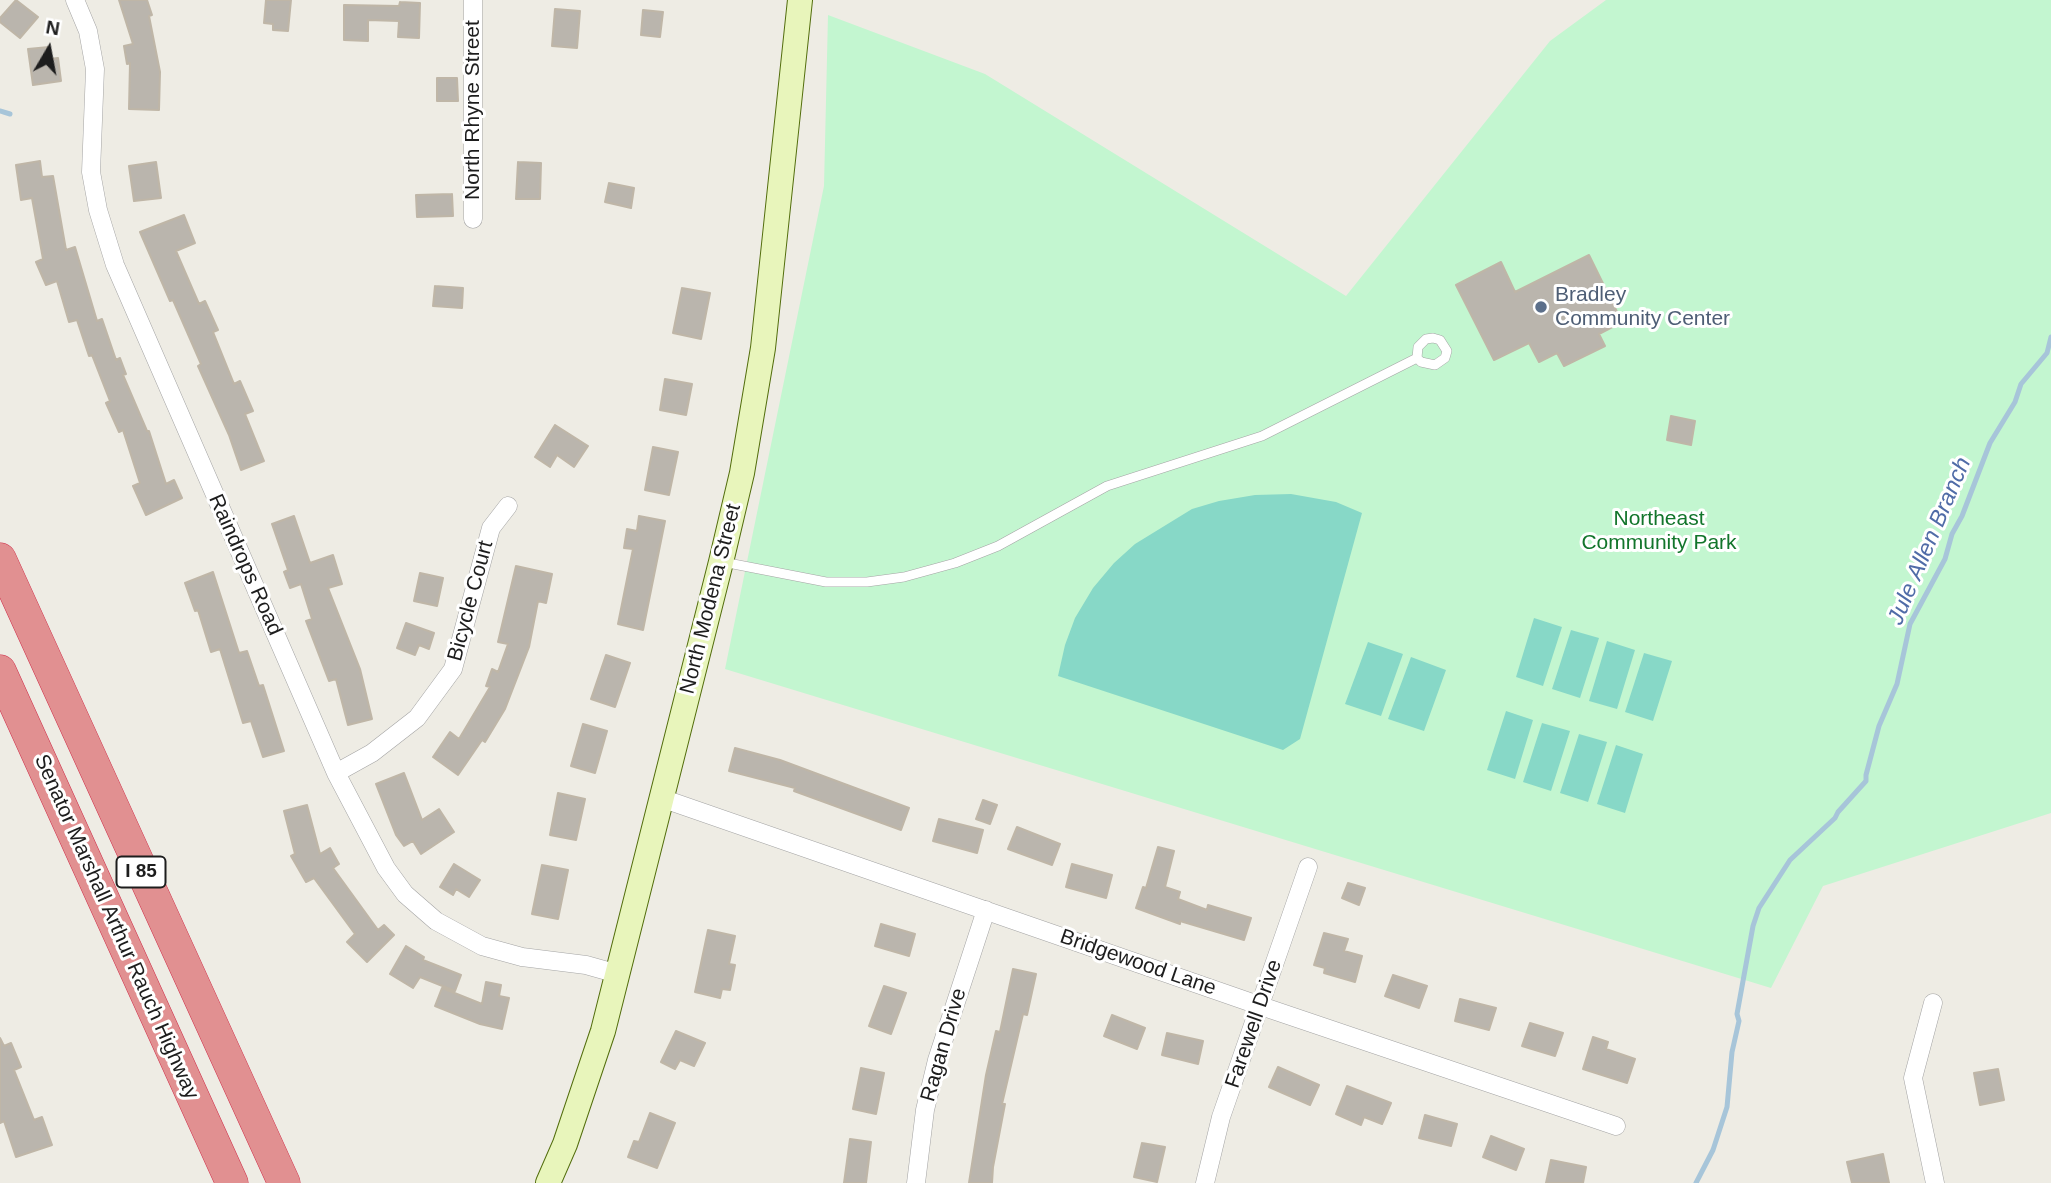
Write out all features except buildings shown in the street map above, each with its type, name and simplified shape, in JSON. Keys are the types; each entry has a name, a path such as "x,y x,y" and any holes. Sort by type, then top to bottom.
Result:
{"highway":[{"name":"I 85","path":"0,559 284,1183"},
{"name":"Senator Marshall Arthur Rauch Highway","path":"0,671 232,1183"}],"street":[{"name":"Raindrops Road","path":"75,0 88,31 95,69 91,172 98,210 115,264 336,773 386,868 405,894 436,921 482,946 522,957 586,965 618,974"},
{"name":"North Rhyne Street","path":"473,219 474,0"},
{"name":"North Modena Street","path":"548,1183 586,1085 618,974 742,473 763,348 800,0"},
{"name":"Bicycle Court","path":"336,773 372,753 417,718 453,669 491,528 508,506"},
{"name":"Bridgewood Lane","path":"661,798 1616,1126"},
{"name":"Farewell Drive","path":"1205,1183 1222,1117 1308,867"},
{"name":"Ragan Drive","path":"916,1183 925,1110 937,1060 986,910"},
{"path":"1933,1003 1913,1078 1935,1183"}],"lane":[{"path":"722,562 826,582 867,582 904,577 955,563 1009,541 1107,486 1262,436 1417,358"}],"green space":[{"name":"Northeast Community Park","path":"1606,0 2051,0 2051,813 1823,886 1771,988 725,669 824,186 828,15 985,74 1346,296 1550,41"}],"shaded area":[{"path":"1291,494 1336,502 1362,513 1300,739 1283,750 1058,676 1075,618 1093,588 1135,544 1192,509 1255,495"},
{"path":"1534,618 1562,627 1543,686 1516,677"},
{"path":"1571,630 1599,638 1580,698 1552,689"},
{"path":"1607,641 1635,650 1617,709 1589,701"},
{"path":"1368,642 1403,654 1381,716 1345,704"},
{"path":"1644,653 1672,661 1653,721 1625,712"},
{"path":"1411,657 1446,670 1424,731 1388,719"},
{"path":"1506,711 1533,720 1515,779 1487,770"},
{"path":"1542,723 1570,731 1551,791 1523,782"},
{"path":"1579,734 1607,742 1588,802 1560,793"},
{"path":"1616,745 1643,754 1625,813 1597,804"}],"waterway":[{"path":"0,111 10,114"},
{"name":"Jule Allen Branch","path":"1696,1183 1713,1150 1727,1107 1732,1052 1739,1021 1737,1014 1753,926 1759,908 1790,860 1835,818 1866,781 1879,726 1897,684 1910,624 1945,559 1952,534 1962,516 1990,443 2015,402 2021,384 2047,353 2051,337"}],"place":[{"name":"Bradley Community Center","path":"1541,307"}]}
